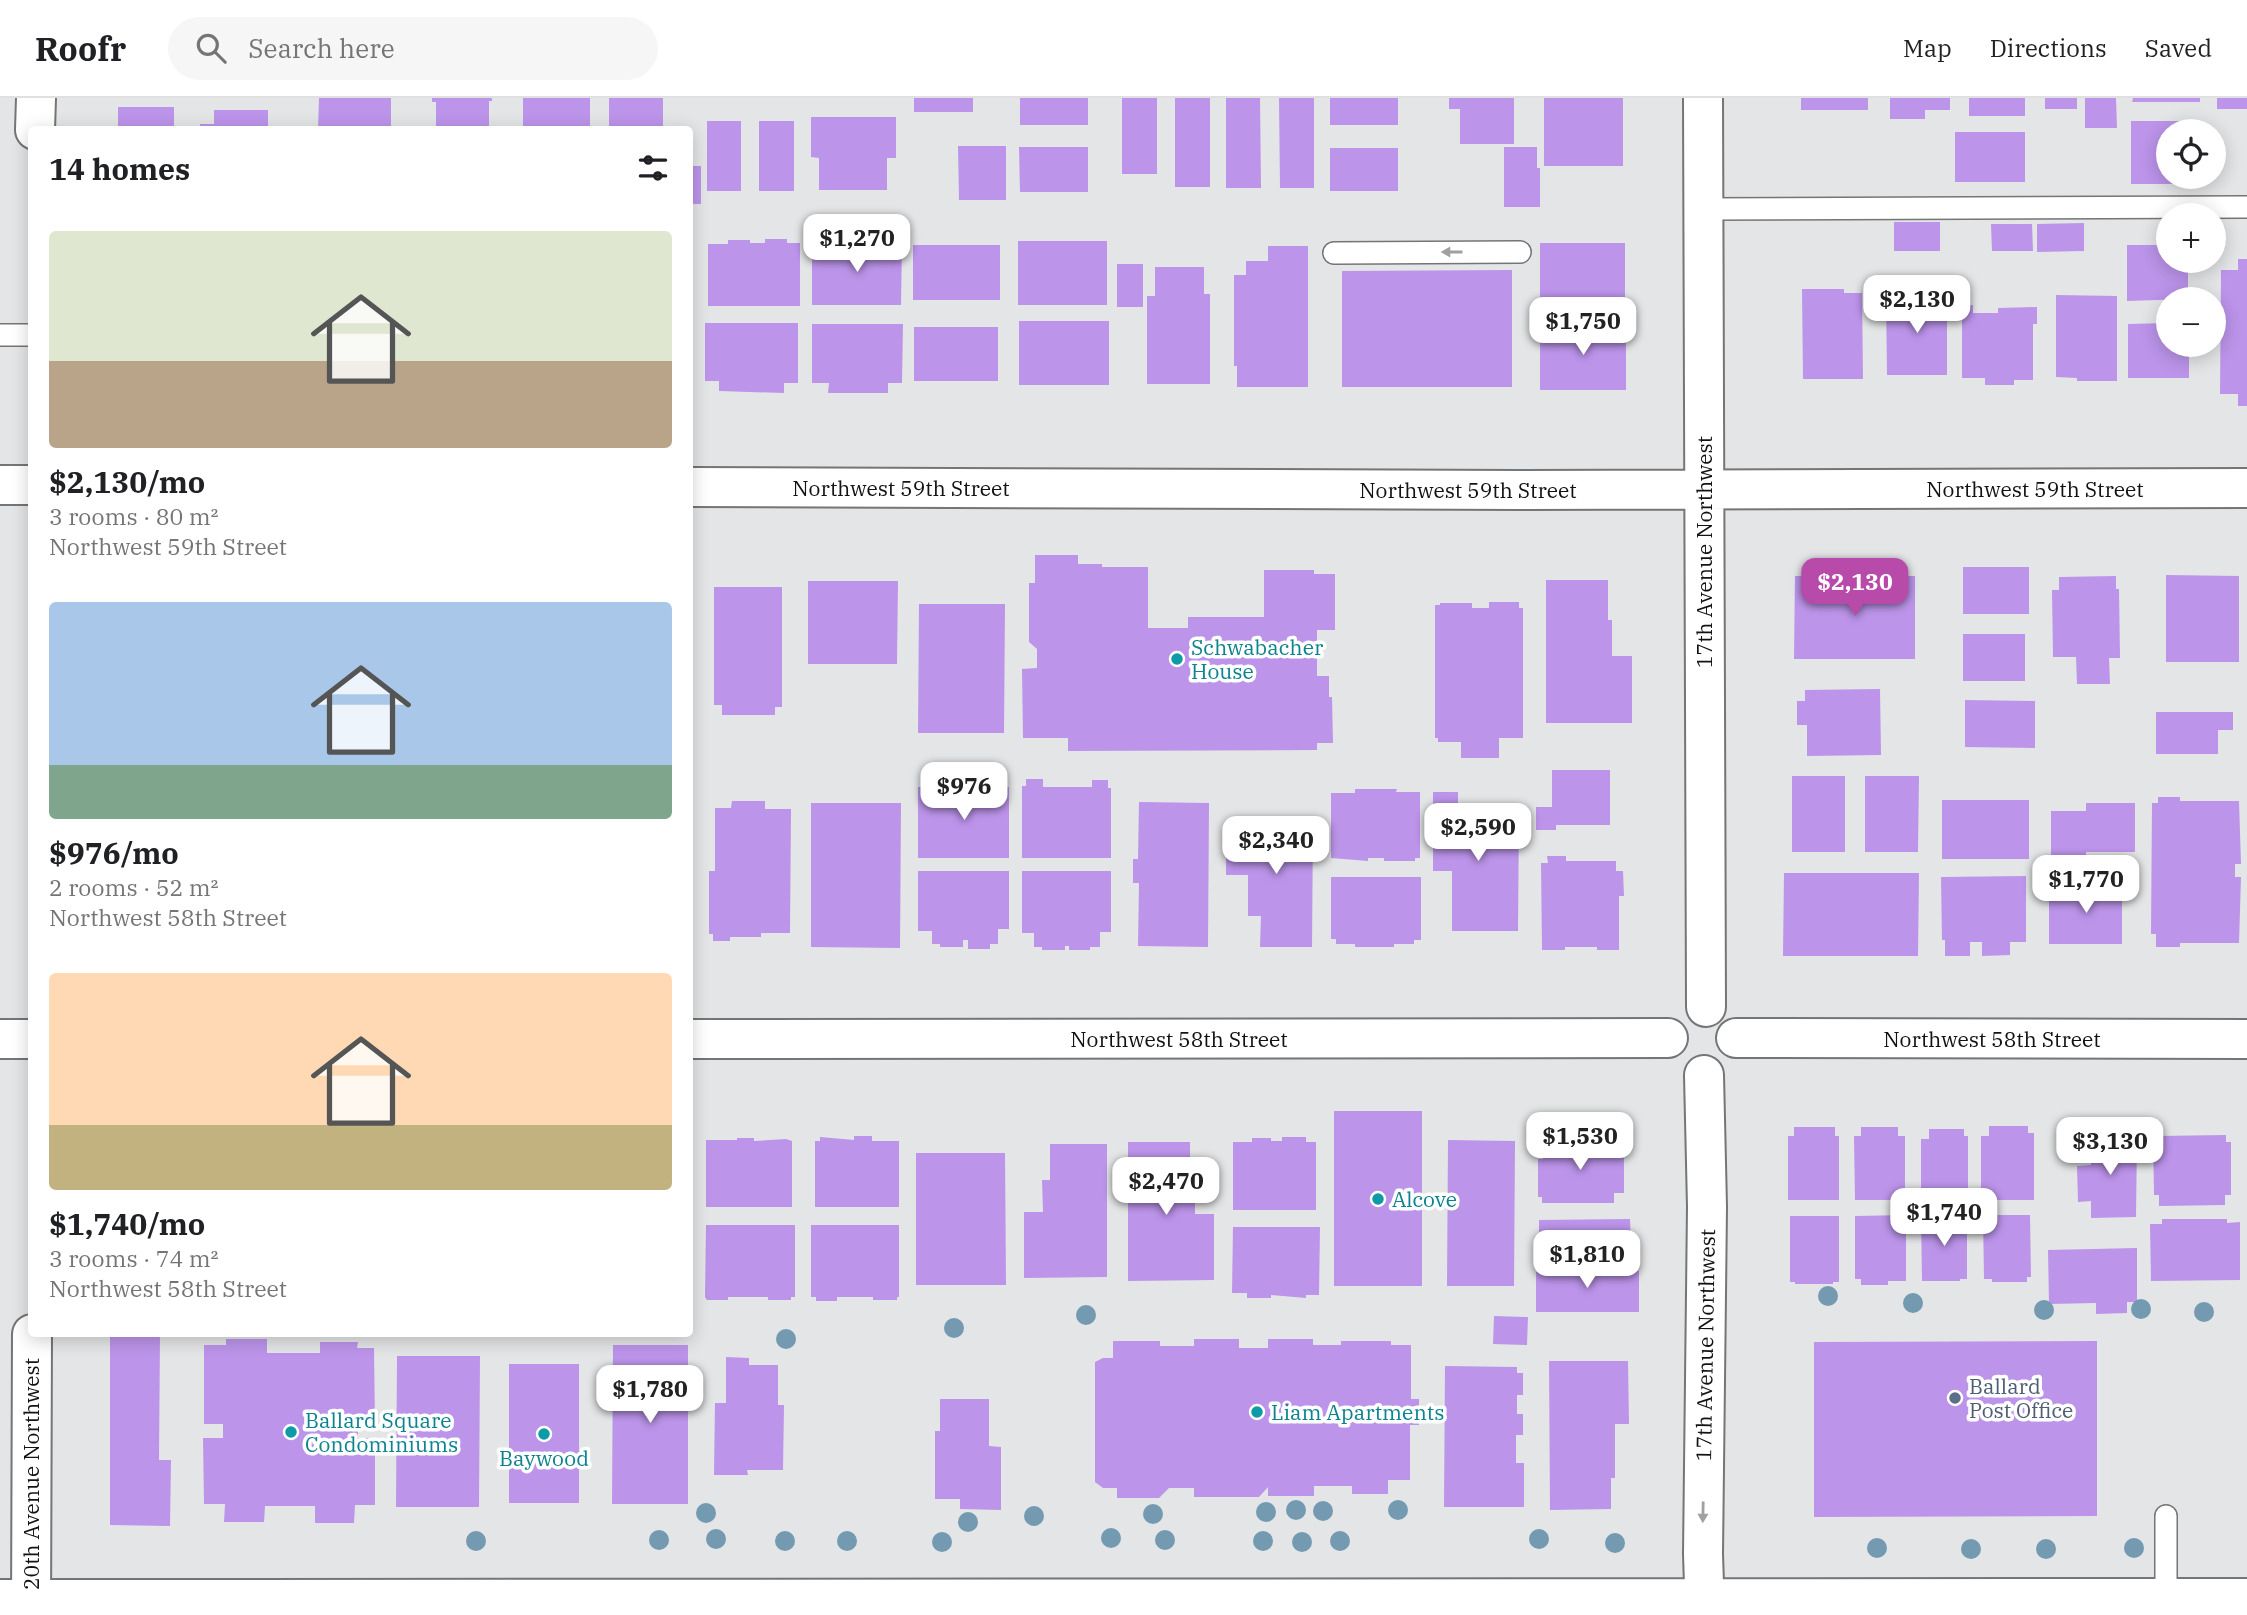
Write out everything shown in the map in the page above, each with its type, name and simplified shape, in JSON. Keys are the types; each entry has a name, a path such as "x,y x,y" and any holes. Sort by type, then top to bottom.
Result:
{"street":[{"path":"35,126 36,98"},
{"name":"17th Avenue Northwest","path":"1703,98 1706,1007"},
{"path":"0,485 28,485"},
{"name":"Northwest 59th Street","path":"693,487 1703,490 2247,488"},
{"path":"1706,1007 1721,1012 1730,1020 1736,1038 1734,1054 1728,1064 1719,1071 1704,1075 1687,1072 1678,1066 1671,1057 1668,1038 1671,1025 1678,1016 1688,1010 1706,1007"},
{"name":"Northwest 58th Street","path":"693,1039 1668,1038"},
{"name":"Northwest 58th Street","path":"1736,1038 2247,1040"},
{"path":"0,1039 28,1039"},
{"name":"17th Avenue Northwest","path":"1704,1075 1707,1207 1703,1554 1705,1607"},
{"name":"20th Avenue Northwest","path":"21,1604 32,1337"},
{"path":"21,1604 1705,1607 2247,1598"}],"lane":[{"path":"1704,209 2247,207"},
{"path":"1334,253 1520,252"},
{"path":"0,335 28,335"},
{"path":"2166,1516 2166,1598"}],"building":[{"path":"319,98 391,98 391,126 318,126"},
{"path":"432,98 492,98 492,101 489,101 489,126 436,126 436,102 432,102"},
{"path":"523,98 590,98 590,126 523,126"},
{"path":"609,98 663,98 663,126 609,126"},
{"path":"914,98 973,98 973,112 914,112"},
{"path":"1020,98 1088,98 1088,125 1020,125"},
{"path":"1122,98 1157,98 1157,174 1122,174"},
{"path":"1175,98 1210,98 1210,187 1175,187"},
{"path":"1226,98 1260,98 1261,188 1226,188"},
{"path":"1279,98 1314,98 1314,188 1280,188"},
{"path":"1330,98 1398,98 1398,125 1330,125"},
{"path":"1449,98 1514,98 1514,144 1460,144 1460,109 1449,109"},
{"path":"1544,98 1623,98 1623,166 1544,166"},
{"path":"1801,98 1868,98 1868,110 1801,110"},
{"path":"1890,98 1950,98 1950,110 1925,110 1925,119 1890,119"},
{"path":"1969,98 2025,98 2025,116 1969,116"},
{"path":"2045,98 2077,98 2077,109 2045,109"},
{"path":"2085,98 2116,98 2117,128 2085,128"},
{"path":"2133,98 2200,98 2200,102 2132,102"},
{"path":"2217,98 2247,98 2247,109 2217,109"},
{"path":"118,107 174,107 174,126 118,126"},
{"path":"214,110 268,110 268,126 200,126 214,124"},
{"path":"811,117 896,117 896,158 887,158 887,190 819,190 819,158 811,157"},
{"path":"707,121 741,121 741,191 707,191"},
{"path":"759,121 794,121 794,191 759,191"},
{"path":"2131,121 2156,121 2156,184 2131,184"},
{"path":"1955,132 2025,132 2025,182 1955,182"},
{"path":"958,146 1006,146 1006,200 959,200"},
{"path":"1019,147 1088,147 1088,192 1020,192"},
{"path":"1504,147 1537,147 1540,207 1504,207"},
{"path":"1330,148 1398,148 1398,191 1330,191"},
{"path":"693,166 701,166 701,204 693,204"},
{"path":"1894,222 1940,222 1940,251 1894,251"},
{"path":"2084,223 2084,251 2037,252 2037,224"},
{"path":"1991,224 2032,224 2033,251 1992,251"},
{"path":"765,239 787,239 787,243 800,243 800,306 708,306 708,244 728,244 728,240 765,243"},
{"path":"830,241 853,241 853,244 861,244 861,241 883,241 883,244 902,244 901,305 812,305 812,244 830,245"},
{"path":"1018,241 1107,241 1107,305 1018,305"},
{"path":"1540,243 1625,243 1625,305 1540,305"},
{"path":"913,245 1000,245 1000,300 913,300"},
{"path":"2127,245 2156,245 2156,273 2188,273 2188,287 2156,287 2156,300 2127,301"},
{"path":"1268,246 1308,246 1308,387 1237,387 1237,366 1234,366 1234,275 1246,275 1246,261 1268,261"},
{"path":"2238,259 2247,259 2247,406 2238,406 2238,394 2220,394 2220,357 2226,357 2226,287 2221,287 2221,273 2238,270"},
{"path":"1117,264 1143,264 1143,307 1117,307"},
{"path":"1155,267 1204,267 1204,294 1210,294 1210,384 1147,384 1147,296 1155,296"},
{"path":"1512,270 1512,387 1342,387 1342,271"},
{"path":"1802,289 1844,289 1844,293 1862,293 1863,379 1803,379"},
{"path":"1947,294 1947,375 1887,375 1886,296"},
{"path":"2056,295 2117,296 2117,381 2077,381 2077,378 2056,377"},
{"path":"1962,305 1973,305 1973,313 1998,313 1998,308 2037,307 2037,324 2033,324 2033,380 2014,380 2014,385 1985,385 1985,378 1962,378"},
{"path":"1019,321 1109,321 1109,385 1019,385"},
{"path":"705,323 798,323 798,383 784,383 784,393 719,391 719,381 705,381"},
{"path":"1540,323 1626,324 1626,390 1540,390"},
{"path":"2156,323 2156,357 2189,357 2189,378 2128,378 2128,324"},
{"path":"812,324 903,324 902,383 888,383 888,393 828,393 829,383 812,383"},
{"path":"914,327 998,327 998,381 914,381"},
{"name":"Schwabacher House","path":"1035,555 1078,555 1078,564 1102,564 1102,567 1148,567 1148,628 1188,628 1188,617 1264,617 1264,570 1314,570 1314,574 1335,574 1335,630 1317,630 1317,676 1329,676 1333,743 1317,743 1317,750 1068,751 1068,738 1023,738 1022,669 1037,668 1037,649 1029,642 1029,583 1035,583"},
{"path":"1963,567 2029,567 2029,614 1963,614"},
{"path":"2166,575 2239,576 2239,662 2166,662"},
{"path":"1795,576 1915,576 1915,659 1794,659"},
{"path":"2116,576 2116,589 2119,589 2120,658 2109,658 2110,684 2077,684 2076,657 2053,657 2052,590 2059,590 2059,577"},
{"path":"1546,580 1608,580 1608,620 1612,620 1612,656 1632,656 1632,723 1546,723"},
{"path":"808,581 898,581 897,664 808,664"},
{"path":"714,587 782,587 782,707 775,707 775,715 722,715 722,705 714,705"},
{"path":"1489,602 1519,602 1519,608 1523,608 1523,738 1499,738 1499,758 1461,758 1461,742 1438,742 1438,738 1435,738 1435,605 1472,603 1472,608 1489,608"},
{"path":"919,604 1005,604 1004,733 918,733"},
{"path":"1963,634 2025,634 2025,681 1963,681"},
{"path":"1880,689 1881,755 1807,756 1807,725 1797,725 1797,701 1805,701 1805,690"},
{"path":"1965,700 2035,701 2035,748 1965,747"},
{"path":"2156,712 2233,712 2233,730 2218,730 2218,754 2156,754"},
{"path":"1552,770 1610,770 1610,825 1556,825 1556,830 1536,830 1536,807 1552,807"},
{"path":"1792,776 1845,776 1845,852 1792,852"},
{"path":"1865,776 1919,776 1918,852 1865,852"},
{"path":"1026,779 1043,779 1043,787 1092,787 1092,780 1108,780 1108,788 1111,788 1111,858 1022,858 1022,786 1026,786"},
{"path":"990,780 1004,780 1004,787 1009,787 1009,858 918,858 918,787 923,787 923,782 940,782 940,788 990,788"},
{"path":"1355,789 1420,792 1420,858 1415,858 1415,861 1384,861 1384,858 1368,858 1368,861 1331,858 1331,793 1355,793"},
{"path":"1433,792 1458,792 1458,808 1519,808 1518,931 1452,931 1452,871 1433,871"},
{"path":"2158,797 2180,797 2180,801 2239,801 2241,864 2235,864 2235,877 2241,877 2239,943 2180,943 2180,947 2156,947 2156,934 2151,934 2152,803 2158,803"},
{"path":"1942,800 2029,800 2029,859 1942,859"},
{"path":"732,801 765,801 765,809 791,809 790,933 730,937 730,941 713,941 713,934 709,934 709,871 715,871 715,808 731,808"},
{"path":"1139,802 1209,803 1208,947 1138,946 1139,883 1133,883 1133,859 1138,859"},
{"path":"811,803 901,803 900,948 811,947"},
{"path":"2086,803 2135,803 2135,852 2086,852 2086,864 2051,864 2051,811 2086,811"},
{"path":"1226,820 1313,820 1312,947 1260,947 1261,916 1248,916 1248,875 1226,875"},
{"path":"1547,856 1566,856 1566,861 1616,861 1616,871 1623,871 1624,896 1619,896 1619,950 1565,947 1565,950 1542,950 1541,863 1548,863"},
{"path":"918,871 1009,871 1009,929 998,929 998,944 990,944 990,949 968,949 968,940 963,940 963,947 940,947 940,944 932,944 932,931 918,931"},
{"path":"1022,871 1111,871 1111,932 1100,932 1100,947 1069,950 1069,946 1065,946 1065,950 1042,950 1042,947 1034,947 1034,933 1022,933"},
{"path":"1784,873 1919,873 1918,956 1783,956"},
{"path":"2026,876 2026,942 2010,942 2010,955 1982,956 1982,942 1970,942 1970,956 1945,956 1945,940 1942,940 1941,877"},
{"path":"1331,877 1421,877 1421,940 1414,940 1414,944 1394,944 1394,947 1336,944 1336,939 1331,939"},
{"path":"2049,886 2122,886 2122,944 2049,944"},
{"name":"Alcove","path":"1334,1111 1422,1111 1422,1286 1334,1286"},
{"path":"1989,1126 2028,1126 2028,1133 2034,1133 2034,1200 1981,1200 1981,1136 1989,1136"},
{"path":"1794,1127 1835,1127 1835,1136 1839,1136 1839,1200 1788,1200 1788,1136 1794,1136"},
{"path":"1861,1127 1898,1127 1898,1136 1905,1136 1905,1200 1855,1200 1854,1136 1861,1136"},
{"path":"1929,1129 1964,1129 1964,1136 1968,1136 1968,1201 1921,1201 1921,1139 1929,1139"},
{"path":"2098,1133 2137,1136 2136,1217 2091,1218 2091,1201 2078,1202 2077,1166 2091,1165 2091,1136 2098,1136"},
{"path":"2226,1135 2226,1142 2231,1142 2231,1195 2225,1195 2225,1205 2159,1206 2159,1195 2154,1195 2153,1140 2158,1140 2158,1136"},
{"path":"854,1136 872,1136 872,1141 899,1141 899,1207 815,1207 815,1141 820,1141 820,1137 854,1140"},
{"path":"1282,1137 1306,1137 1306,1142 1316,1142 1316,1210 1233,1210 1233,1142 1252,1142 1252,1138 1282,1141"},
{"path":"737,1138 792,1141 792,1207 706,1207 706,1140"},
{"path":"1448,1140 1515,1141 1514,1286 1447,1286"},
{"path":"1543,1140 1615,1140 1615,1158 1624,1158 1624,1193 1614,1193 1614,1203 1542,1203 1542,1197 1538,1197 1538,1159 1543,1159"},
{"path":"1128,1142 1190,1142 1190,1182 1195,1182 1195,1214 1214,1214 1214,1280 1128,1281"},
{"path":"1050,1144 1107,1144 1107,1277 1024,1278 1024,1212 1043,1212 1042,1180 1050,1180"},
{"path":"916,1153 1005,1153 1006,1285 916,1285"},
{"path":"1906,1215 1906,1281 1888,1281 1888,1285 1861,1285 1861,1279 1855,1279 1855,1216"},
{"path":"1983,1215 2030,1215 2031,1277 2027,1277 2027,1282 1992,1282 1992,1279 1984,1279"},
{"path":"1790,1216 1839,1216 1839,1282 1790,1282"},
{"path":"1921,1216 1967,1216 1967,1279 1922,1281"},
{"path":"1630,1219 1631,1247 1622,1247 1622,1260 1547,1260 1547,1256 1543,1256 1543,1250 1539,1250 1539,1220"},
{"path":"2162,1219 2227,1219 2227,1223 2240,1222 2240,1280 2151,1281 2150,1224 2162,1224"},
{"path":"706,1225 795,1225 795,1297 791,1297 791,1300 728,1297 728,1300 707,1300"},
{"path":"811,1225 899,1225 897,1300 837,1297 837,1301 816,1301 816,1297 811,1297"},
{"path":"1233,1227 1320,1227 1319,1295 1306,1295 1306,1298 1271,1295 1271,1298 1247,1298 1247,1293 1232,1293"},
{"path":"2137,1248 2137,1302 2127,1302 2127,1313 2096,1314 2096,1303 2049,1304 2048,1250"},
{"path":"1553,1263 1594,1264 1594,1271 1639,1271 1639,1312 1536,1312 1536,1272 1553,1272"},
{"path":"1494,1316 1528,1317 1527,1345 1493,1344"},
{"path":"110,1337 160,1337 159,1460 171,1460 170,1526 110,1525"},
{"name":"Ballard Square Condominiums","path":"226,1339 267,1339 267,1353 320,1353 320,1342 358,1342 357,1348 374,1348 375,1426 358,1426 358,1438 375,1438 375,1505 355,1505 354,1523 315,1523 315,1506 265,1506 264,1522 224,1522 225,1504 204,1504 203,1438 223,1438 223,1424 204,1424 204,1345 226,1345"},
{"name":"Liam Apartments","path":"1194,1339 1239,1339 1239,1348 1268,1348 1268,1339 1313,1339 1313,1345 1341,1345 1341,1341 1391,1341 1391,1345 1411,1345 1411,1399 1419,1399 1419,1425 1410,1425 1410,1480 1388,1480 1388,1494 1352,1494 1352,1486 1314,1486 1314,1496 1268,1496 1268,1487 1259,1497 1194,1497 1194,1488 1169,1488 1159,1498 1117,1498 1117,1488 1103,1488 1095,1482 1095,1362 1103,1358 1113,1358 1113,1341 1160,1341 1160,1346 1194,1346"},
{"name":"Ballard Post Office","path":"2097,1341 2097,1516 1814,1517 1814,1342"},
{"path":"613,1345 688,1345 688,1504 612,1504"},
{"path":"397,1356 480,1356 479,1507 396,1507"},
{"path":"726,1357 749,1358 749,1365 778,1365 778,1405 784,1405 783,1470 747,1470 748,1475 714,1475 715,1403 726,1403"},
{"path":"1549,1361 1628,1361 1629,1424 1615,1424 1615,1478 1611,1478 1611,1509 1550,1510"},
{"name":"Baywood","path":"509,1364 579,1364 579,1503 509,1503"},
{"path":"1445,1366 1517,1367 1517,1373 1523,1373 1523,1395 1517,1395 1517,1414 1523,1414 1523,1435 1516,1435 1516,1463 1524,1463 1524,1507 1444,1507"},
{"path":"940,1399 989,1399 989,1446 1001,1447 1001,1510 960,1509 960,1499 935,1499 935,1431 940,1431"}],"place":[{"name":"Schwabacher House","path":"1177,659"},
{"name":"Alcove","path":"1378,1199"},
{"name":"Ballard Post Office","path":"1955,1398"},
{"name":"Liam Apartments","path":"1257,1412"},
{"name":"Ballard Square Condominiums","path":"291,1432"},
{"name":"Baywood","path":"544,1434"}]}
